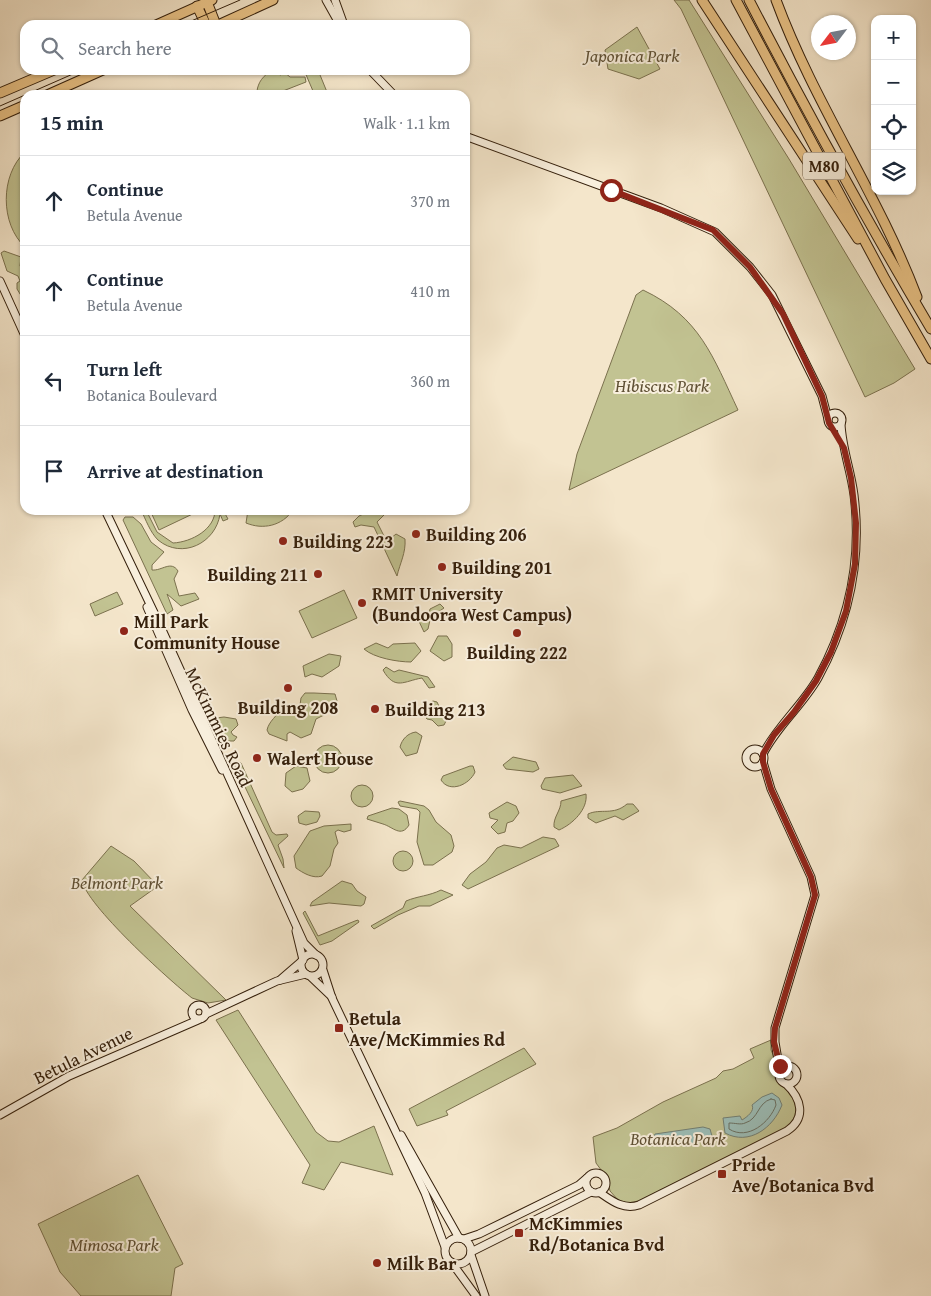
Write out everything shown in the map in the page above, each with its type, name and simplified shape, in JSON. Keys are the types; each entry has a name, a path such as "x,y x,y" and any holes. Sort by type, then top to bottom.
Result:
{"highway":[{"path":"228,20 273,0"},
{"path":"702,0 884,279"},
{"name":"M80","path":"736,0 884,279 931,358"},
{"name":"M80","path":"749,0 826,146 931,329"},
{"path":"776,0 805,72 856,165 904,262 925,318"},
{"path":"167,20 210,1 216,20"},
{"path":"198,6 204,20"},
{"path":"0,94 43,75"},
{"path":"58,90 92,75"},
{"path":"0,116 20,107"}],"street":[{"path":"326,0 337,20"},
{"path":"335,0 342,20"},
{"path":"375,75 389,90"},
{"path":"470,138 660,208 715,232 750,267 772,295 822,396 828,419 844,448"},
{"path":"0,281 20,325"},
{"path":"774,735 761,761 750,766 746,760 748,753 774,735 794,712 816,681 838,637 848,604 855,564 856,523 841,417 822,396"},
{"path":"828,419 832,414 836,413"},
{"path":"832,426 836,427 841,424"},
{"name":"McKimmies Road","path":"107,515 138,581 148,609 195,716 240,803 304,943 316,955"},
{"path":"587,1178 587,1188 612,1201 626,1207 639,1205 787,1131 794,1126 800,1113 800,1104 795,1093 780,1079 778,1057 774,1042 776,1024 815,895 811,877 771,789 761,761 754,750"},
{"name":"McKimmies Road","path":"294,921 302,961"},
{"path":"332,998 302,968 302,961 308,955 316,955 322,960 322,970 332,998 425,1193 445,1247 445,1255 476,1296"},
{"name":"Betula Avenue","path":"277,981 302,961"},
{"path":"308,975 318,975 322,970"},
{"name":"Betula Avenue","path":"1,1113 69,1076 198,1020 206,1014 277,981 308,975"},
{"name":"Betula Avenue","path":"176,1028 192,1013 194,1007 225,1005"},
{"path":"202,1006 206,1014"},
{"path":"192,1013 198,1020"},
{"path":"778,1057 796,1073 795,1093"},
{"path":"780,1072 788,1066"},
{"path":"786,1084 795,1081"},
{"path":"392,1124 398,1130 461,1238 470,1246 485,1296"},
{"path":"445,1247 450,1240 479,1234 579,1185 592,1173 600,1174 606,1181 605,1187 612,1201"},
{"path":"452,1263 465,1262 471,1254 532,1221 605,1187"},
{"path":"527,1210 532,1221"}],"green space":[{"path":"674,0 689,0 789,159 915,369 894,383 865,397 681,9"},
{"name":"Japonica Park","path":"637,27 660,69 639,79 608,69 605,50"},
{"path":"266,75 288,75 290,77 305,77 306,82 286,90 257,90"},
{"path":"306,75 320,75 326,90 313,90"},
{"path":"20,158 20,241 11,226 7,213 6,199 7,186"},
{"path":"4,251 20,257 20,281 18,276 7,271 1,253"},
{"path":"20,281 20,294 17,289 17,283"},
{"name":"Hibiscus Park","path":"643,290 662,301 692,326 712,356 738,410 569,490 577,454 636,295"},
{"path":"143,515 148,515 157,532 173,543 180,542 195,537 207,529 214,515 220,515 212,533 197,545 187,548 167,546 158,540 150,530"},
{"path":"152,515 190,515 159,530"},
{"path":"220,515 226,515 228,519 223,521"},
{"path":"247,515 289,515 272,525 259,526 246,523"},
{"path":"384,515 377,522 385,538 390,539 396,534 405,539 404,553 397,576 374,527 361,525 355,527 353,522 359,516"},
{"path":"125,517 133,517 141,524 151,542 164,552 152,565 152,570 172,566 178,571 174,579 179,596 195,593 199,599 181,606 167,594 173,610 167,614 123,520"},
{"path":"344,590 357,618 312,638 299,611"},
{"path":"117,592 123,604 95,616 90,604"},
{"path":"440,604 444,608 438,612 438,618 430,620 428,629 424,632 416,615 429,614 430,609"},
{"path":"438,636 447,636 452,644 452,657 444,661 430,651"},
{"path":"376,643 388,648 393,644 415,643 421,651 411,662 393,660 374,655 364,649"},
{"path":"329,654 341,656 339,666 322,677 312,674 305,677 303,666"},
{"path":"386,667 394,672 399,670 428,677 435,687 429,688 422,678 396,683 383,670"},
{"path":"305,693 335,694 337,701 332,711 316,719 311,734 301,738 290,732 287,734 287,741 269,734 267,730 271,721 282,708 295,708 300,705 301,698"},
{"path":"433,701 437,702 446,721 444,725 438,726 432,720 427,719 422,713 421,707"},
{"path":"216,718 236,719 238,725 231,732 237,737 234,741 225,741 220,734"},
{"path":"416,732 422,736 417,753 406,756 400,747 401,744 408,735"},
{"path":"328,745 338,749 342,759 338,769 328,773 318,769 314,759 318,749"},
{"path":"513,757 536,762 539,769 533,772 506,769 503,765"},
{"path":"236,761 241,763 272,832 276,835 287,834 288,836 278,845 284,868 234,764"},
{"path":"296,766 307,768 310,781 303,789 292,792 285,786 286,773"},
{"path":"473,766 475,772 469,780 460,786 449,786 441,780 443,776"},
{"path":"573,775 582,786 560,793 542,789 541,786 545,778"},
{"path":"358,785 366,785 373,792 373,800 366,807 358,807 351,800 351,792"},
{"path":"586,794 585,805 574,820 559,830 554,827 561,801"},
{"path":"398,802 424,806 429,810 436,822 451,835 454,846 452,852 433,865 424,865 417,842 420,812 417,809 400,806"},
{"path":"507,802 516,806 519,813 513,821 507,823 505,832 498,834 491,827 498,820 490,818 489,813"},
{"path":"627,804 633,804 639,811 623,820 615,816 596,823 588,818 588,814 593,812 617,810"},
{"path":"392,808 399,809 407,815 409,825 403,831 367,819 368,816"},
{"path":"305,811 319,812 320,816 317,822 306,825 299,823 298,816"},
{"path":"351,824 351,830 344,832 338,830 335,832 338,843 334,849 330,866 322,876 305,874 296,868 294,856 310,831 324,826"},
{"path":"543,837 555,839 559,846 468,889 462,885 470,874 486,862 497,848 504,845 521,848"},
{"name":"Belmont Park","path":"111,846 134,861 158,886 130,906 226,1000 208,1003 192,998 148,960 97,906 82,880"},
{"path":"399,851 407,851 413,857 413,865 407,871 399,871 393,865 393,857"},
{"path":"342,881 352,884 357,891 366,897 364,904 361,906 329,903 310,906 312,902"},
{"path":"441,890 453,895 430,906 419,906 398,915 374,929 371,926 403,908 406,901"},
{"path":"305,911 318,936 355,921 358,920 359,922 332,941 320,945 303,913"},
{"path":"238,1010 316,1132 328,1141 339,1142 374,1126 393,1175 341,1162 324,1190 302,1183 310,1165 216,1020"},
{"name":"Botanica Park","path":"771,1040 771,1050 777,1064 779,1081 792,1096 796,1106 796,1112 790,1125 638,1201 628,1203 618,1200 610,1191 607,1178 596,1163 593,1137 617,1128 663,1102 716,1078 723,1071 733,1069 754,1058 750,1049"},
{"path":"524,1048 536,1064 446,1111 448,1115 417,1126 409,1109"},
{"name":"Mimosa Park","path":"138,1175 183,1264 175,1268 171,1296 81,1296 60,1272 38,1224"}],"water":[{"path":"772,1093 779,1098 782,1105 773,1121 766,1127 751,1136 734,1136 725,1133 723,1118 740,1116 742,1120 751,1112 752,1105 762,1097"},
{"path":"703,1127 710,1129 712,1136 686,1146 675,1142 669,1144 655,1143 653,1138 655,1134"}],"tram line":[{"path":"194,20 240,0"},
{"path":"36,90 71,75"},
{"path":"0,106 20,97"}],"place":[{"name":"Building 206","path":"416,534"},
{"name":"Building 223","path":"283,541"},
{"name":"Building 201","path":"442,567"},
{"name":"Building 211","path":"318,574"},
{"name":"RMIT University (Bundoora West Campus)","path":"362,603"},
{"name":"Mill Park Community House","path":"124,631"},
{"name":"Building 222","path":"517,633"},
{"name":"Building 208","path":"288,688"},
{"name":"Building 213","path":"375,709"},
{"name":"Walert House","path":"257,758"},
{"name":"Betula Ave/McKimmies Rd","path":"339,1028"},
{"name":"Pride Ave/Botanica Bvd","path":"722,1174"},
{"name":"McKimmies Rd/Botanica Bvd","path":"519,1233"},
{"name":"Milk Bar","path":"377,1263"}],"route":[{"path":"611,190 660,208 702,228 713,230 750,267 763,282 783,314 822,396 829,423 838,435 848,462 854,494 857,540 855,564 842,625 827,662 816,681 808,694 774,735 763,754 763,762 771,789 814,884 815,895 815,901 775,1028 774,1042 780,1066"}]}
